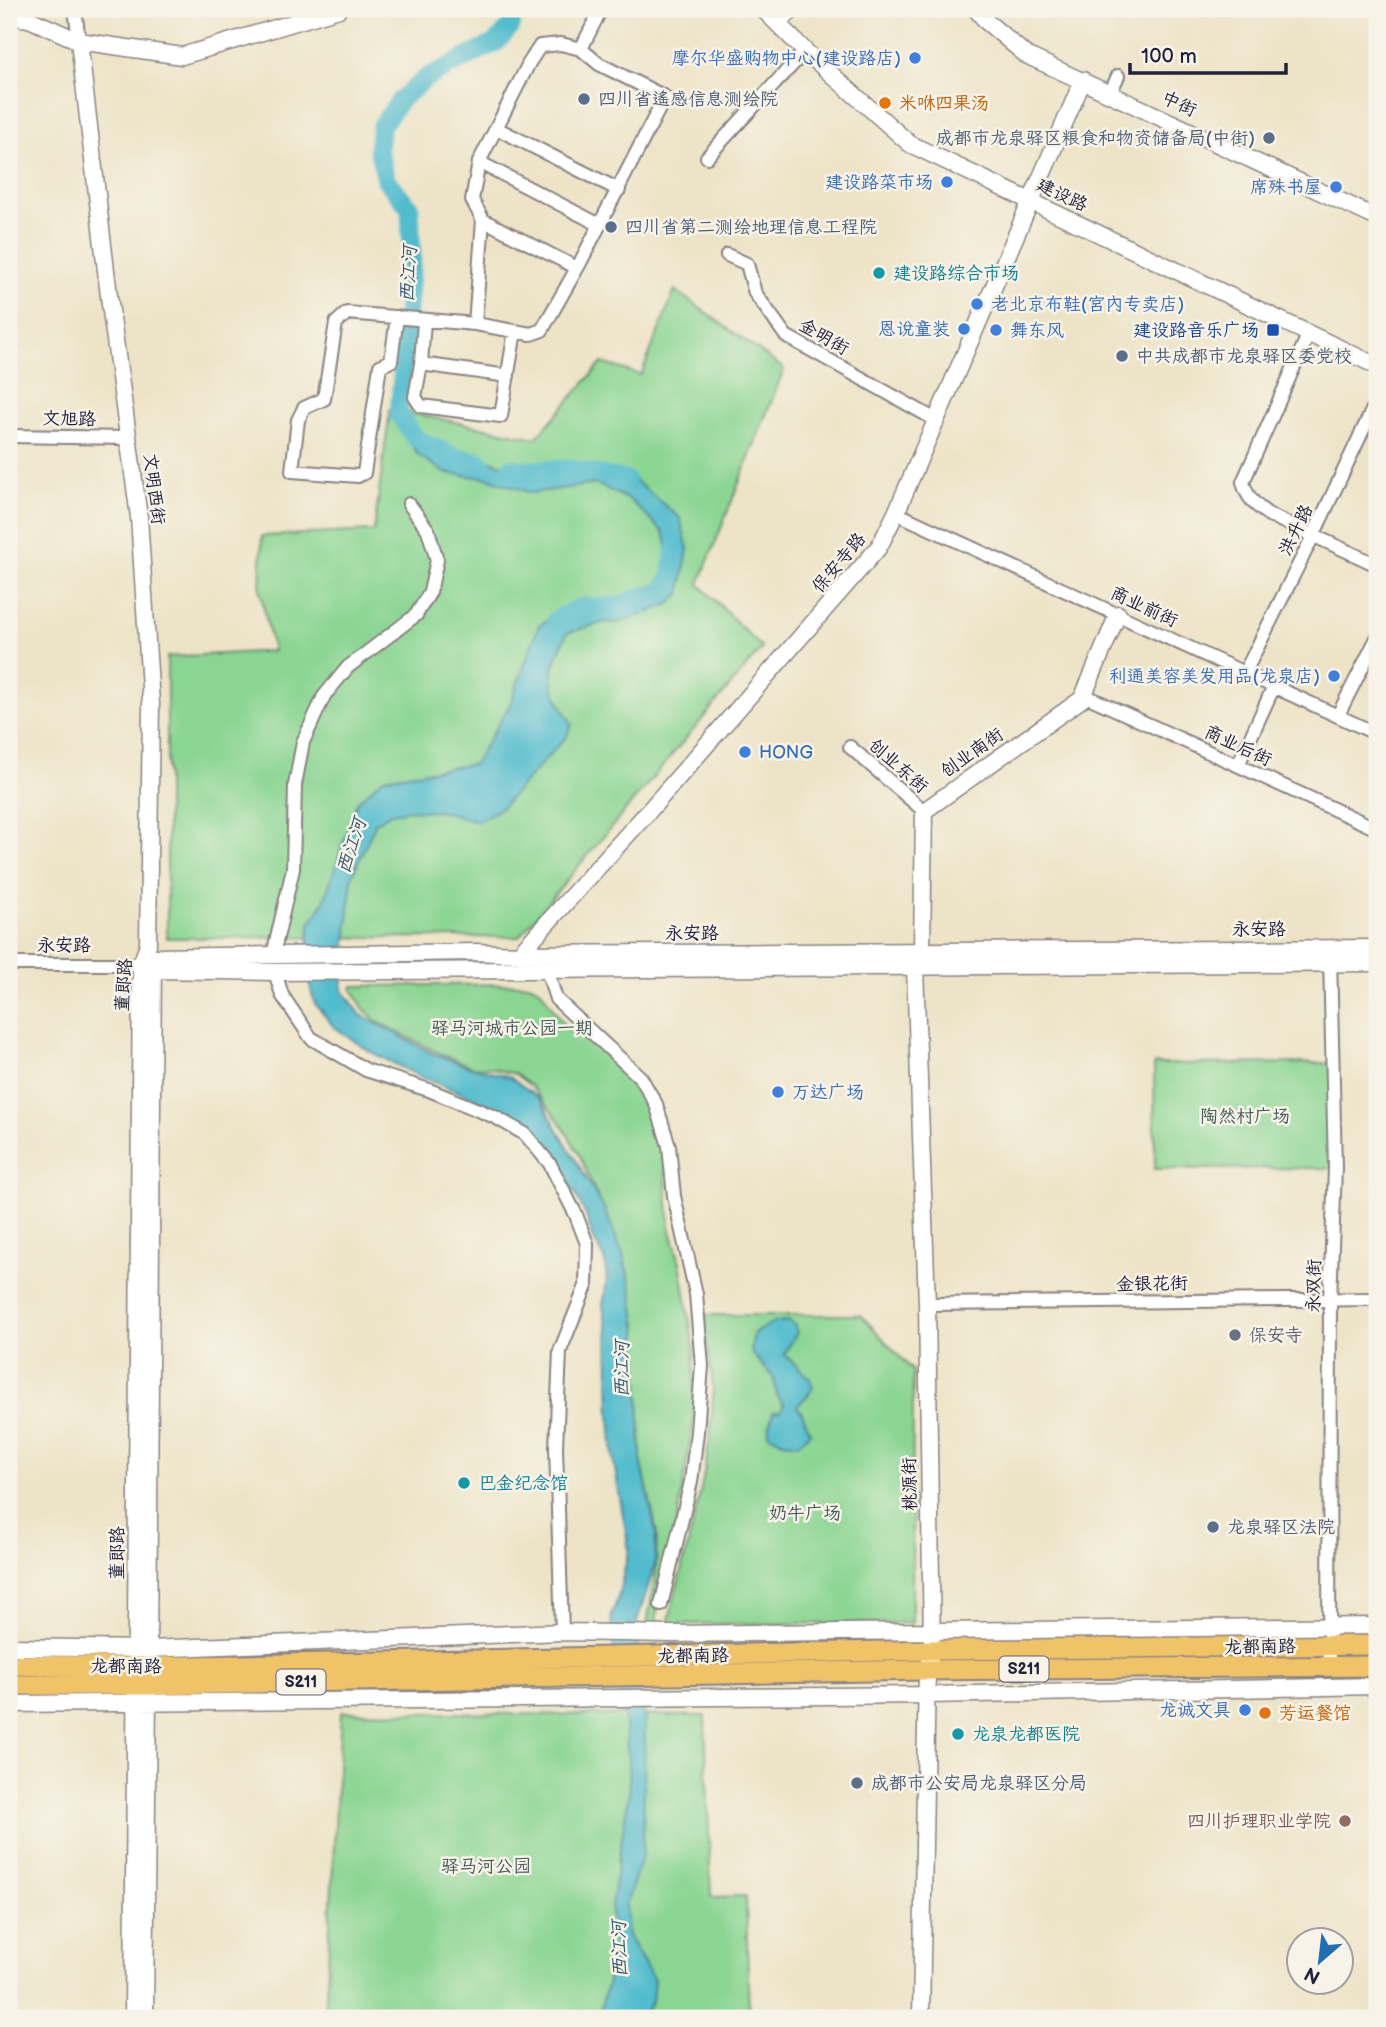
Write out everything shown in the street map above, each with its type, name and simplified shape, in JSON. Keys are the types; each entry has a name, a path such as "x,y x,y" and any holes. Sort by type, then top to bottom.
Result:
{"main road":[{"name":"龙都南路","path":"9,1685 142,1676 671,1665 930,1650 1331,1636 1377,1645"},
{"name":"龙都南路","path":"930,1650 1377,1666"},
{"name":"龙都南路","path":"9,1665 142,1676"}],"street":[{"path":"75,9 79,41"},
{"path":"9,16 29,19 79,41 181,56 339,9"},
{"path":"581,49 601,9"},
{"name":"建设路","path":"763,9 805,51 911,144 1377,366"},
{"path":"778,24 797,9"},
{"name":"中街","path":"976,9 1026,55 1377,218"},
{"name":"文明西街","path":"79,41 109,296 139,517 151,703 149,959"},
{"path":"398,318 391,361 380,366 364,473 358,476 292,471 298,420 304,408 324,399 336,323 348,313 475,324 531,334 541,330 577,268 619,190 665,97 599,64 581,49 561,44 540,46 528,63 479,162 472,200 484,220 577,268"},
{"path":"707,157 805,51"},
{"path":"1110,93 1118,76"},
{"name":"保安寺路","path":"519,954 648,812 879,547 1083,80"},
{"path":"496,128 619,190"},
{"path":"479,162 600,225"},
{"path":"475,324 484,220"},
{"name":"金明街","path":"727,255 747,264 755,293 786,336 936,420"},
{"path":"419,320 421,364 415,397 421,406 501,416 514,331"},
{"path":"1309,333 1242,482 1246,495 1269,515 1377,565"},
{"path":"421,364 508,376"},
{"name":"洪升路","path":"1244,674 1377,400"},
{"name":"文旭路","path":"9,436 128,438"},
{"path":"273,955 293,869 295,785 303,742 324,696 348,667 416,615 430,592 437,560 428,530 409,504"},
{"name":"商业前街","path":"896,513 1377,734"},
{"name":"创业南街","path":"923,810 1082,699 1118,614"},
{"path":"1338,715 1377,638"},
{"path":"1238,765 1274,686"},
{"name":"商业后街","path":"1083,695 1377,829"},
{"name":"创业东街","path":"850,747 923,810"},
{"path":"922,951 923,810"},
{"name":"永安路","path":"9,964 273,955 299,963 364,962 476,952 922,951 1330,956 1377,948"},
{"name":"桃源街","path":"921,2018 930,1650 927,1304 915,967 922,951"},
{"path":"364,962 547,970 915,967 1330,956 1377,963"},
{"name":"永双街","path":"1329,1666 1331,1300 1335,1168 1330,956"},
{"path":"149,959 275,972 299,963"},
{"name":"董郞路","path":"133,2018 142,1676 149,959"},
{"path":"547,970 556,999 641,1078 656,1104 669,1146 674,1196 696,1294 702,1366 697,1432 691,1482 661,1605"},
{"path":"275,972 282,995 311,1038 366,1070 429,1090 495,1117 525,1134 551,1164 576,1215 587,1244 586,1286 560,1351 556,1448 562,1632"},
{"name":"金银花街","path":"927,1304 1377,1299"},
{"path":"1331,1636 1377,1626"},
{"path":"9,1704 142,1676 562,1632 672,1634 930,1650"},
{"path":"9,1647 142,1676 586,1697 927,1695 1377,1686"},
{"name":"董郞路","path":"142,1676 145,2018"}],"green space":[{"path":"675,290 784,369 699,584 762,648 519,937 167,938 167,657 273,651 260,590 262,536 374,531 390,409 536,438 602,363 641,375"},
{"name":"驿马河城市公园一期","path":"529,984 540,989 565,1026 600,1049 634,1080 663,1143 670,1227 680,1263 694,1347 694,1420 676,1528 659,1589 656,1624 647,1625 656,1570 657,1532 641,1460 637,1328 631,1286 623,1255 579,1154 560,1122 531,1086 515,1074 474,1067 443,1055 376,1021 363,1008 352,989 353,986"},
{"name":"陶然村广场","path":"1334,1063 1335,1168 1155,1169 1154,1064"},
{"name":"奶牛广场","path":"702,1315 861,1315 913,1371 912,1623 668,1624 708,1454 713,1396"},
{"name":"驿马河公园","path":"341,1712 705,1716 711,1897 746,1896 749,2018 325,2018"}],"water":[{"path":"407,436 448,459 472,455 513,468 631,477 680,518 688,549 680,594 670,604 617,623 605,622 567,633 552,680 557,698 572,724 567,736 501,808 478,821 445,812 410,810 391,813 376,822 352,876 342,989 361,1015 432,1053 467,1066 510,1077 540,1099 605,1210 623,1255 637,1328 641,1460 656,1533 655,1565 637,1621 645,1721 643,1852 626,1905 628,1936 654,1980 652,2001 642,2018 598,2018 608,1982 613,1941 611,1905 630,1788 625,1722 616,1675 611,1616 629,1550 613,1457 608,1333 603,1306 607,1279 604,1257 593,1238 576,1195 553,1158 525,1125 511,1113 421,1077 369,1051 333,1026 314,1002 306,969 310,924 324,901 357,802 383,778 474,764 510,705 539,625 568,609 611,609 642,593 671,583 671,561 664,533 630,500 597,484 531,493 487,478 445,473 418,455"},
{"path":"789,1321 795,1326 797,1333 784,1354 809,1377 813,1387 797,1407 810,1433 798,1444 783,1442 768,1434 773,1412 781,1411 784,1405 777,1396 774,1378 751,1352 754,1333 774,1322"}],"waterway":[{"name":"西江河","path":"481,462 456,457 415,438 399,414 412,259 410,208 386,180 378,149 381,126 401,99 426,78 497,42 510,27 514,9"},
{"name":"西江河","path":"511,468 571,469 626,480"},
{"name":"西江河","path":"556,620 578,608 623,606 635,599 663,591 672,575 674,552"}],"place":[{"name":"摩尔华盛购物中心(建设路店)","path":"915,58"},
{"name":"四川省遥感信息测绘院","path":"584,99"},
{"name":"米咻四果汤","path":"885,103"},
{"name":"成都市龙泉驿区粮食和物资储备局(中街)","path":"1269,138"},
{"name":"建设路菜市场","path":"947,182"},
{"name":"席殊书屋","path":"1336,187"},
{"name":"四川省第二测绘地理信息工程院","path":"611,227"},
{"name":"建设路综合市场","path":"879,273"},
{"name":"老北京布鞋(宫内专卖店)","path":"977,304"},
{"name":"恩说童装","path":"964,329"},
{"name":"舞东风","path":"996,330"},
{"name":"建设路音乐广场","path":"1273,330"},
{"name":"中共成都市龙泉驿区委党校","path":"1122,356"},
{"name":"利通美容美发用品(龙泉店)","path":"1334,676"},
{"name":"HONG","path":"745,752"},
{"name":"万达广场","path":"778,1092"},
{"name":"保安寺","path":"1235,1335"},
{"name":"巴金纪念馆","path":"464,1483"},
{"name":"龙泉驿区法院","path":"1213,1527"},
{"name":"龙诚文具","path":"1245,1710"},
{"name":"芳运餐馆","path":"1265,1713"},
{"name":"龙泉龙都医院","path":"958,1734"},
{"name":"成都市公安局龙泉驿区分局","path":"857,1783"},
{"name":"四川护理职业学院","path":"1345,1821"}]}
